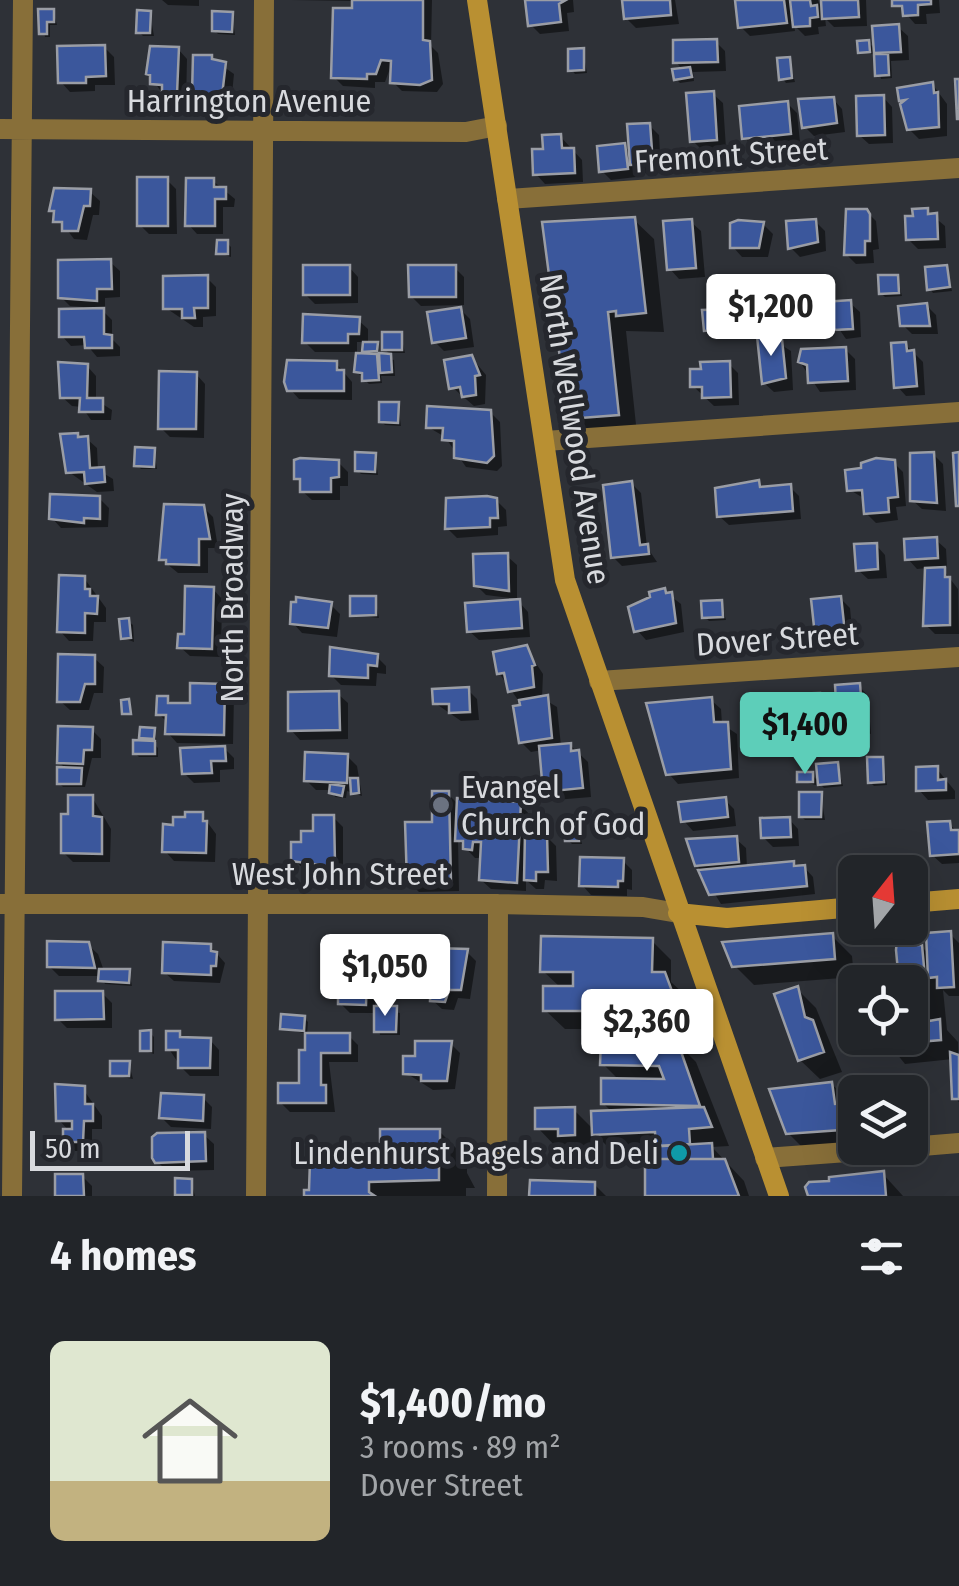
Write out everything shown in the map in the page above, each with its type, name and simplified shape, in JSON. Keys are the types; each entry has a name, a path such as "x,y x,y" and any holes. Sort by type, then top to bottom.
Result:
{"main road":[{"name":"North Wellwood Avenue","path":"477,0 565,580 778,1196"},
{"path":"928,902 959,899"},
{"path":"678,913 727,918 838,909"}],"street":[{"path":"12,1196 7,904 23,0"},
{"name":"North Broadway","path":"256,1196 264,0"},
{"name":"Harrington Avenue","path":"0,129 466,132 497,126"},
{"name":"Fremont Street","path":"508,199 959,168"},
{"path":"545,441 959,412"},
{"name":"Dover Street","path":"599,681 959,658"},
{"name":"West John Street","path":"7,904 498,904 643,907 678,913"},
{"path":"497,1196 498,904"},
{"path":"928,1146 959,1143"},
{"path":"765,1158 838,1153"}],"building":[{"path":"352,0 423,0 423,40 430,41 432,80 420,85 390,83 391,61 381,60 376,74 367,74 367,79 331,78 333,8 352,8"},
{"path":"525,0 566,0 559,4 561,22 528,26"},
{"path":"622,0 670,0 671,15 624,19"},
{"path":"735,0 784,0 787,23 738,28"},
{"path":"790,0 810,0 811,6 817,5 818,17 810,18 810,26 793,27"},
{"path":"821,0 858,0 859,17 822,19"},
{"path":"892,0 931,0 931,4 918,5 918,15 903,16 902,6 892,6"},
{"path":"38,9 54,9 54,22 47,22 47,34 39,34"},
{"path":"137,10 151,11 150,33 136,33"},
{"path":"212,11 233,12 232,32 212,31"},
{"path":"899,24 901,52 874,53 872,26"},
{"path":"717,39 718,62 673,63 673,40"},
{"path":"869,40 870,52 858,53 857,41"},
{"path":"105,45 106,76 86,77 86,83 58,83 57,46"},
{"path":"150,46 179,47 177,94 162,93 162,85 150,84 150,75 146,74"},
{"path":"584,48 584,70 568,71 568,49"},
{"path":"874,54 888,54 889,75 875,76"},
{"path":"193,55 212,55 212,59 226,62 222,96 192,94"},
{"path":"790,57 792,78 779,80 777,58"},
{"path":"690,67 692,77 674,80 672,69"},
{"path":"955,79 959,79 959,119 957,119"},
{"path":"933,82 934,93 938,92 939,127 907,130 900,104 905,100 899,101 897,88"},
{"path":"714,91 717,140 690,142 686,93"},
{"path":"884,95 885,135 857,136 856,96"},
{"path":"834,97 837,123 802,128 798,99"},
{"path":"788,101 791,134 742,139 739,106"},
{"path":"650,123 653,164 630,165 627,124"},
{"path":"561,134 562,148 574,148 575,173 533,175 532,149 543,149 542,135"},
{"path":"625,143 628,169 599,172 597,146"},
{"path":"137,177 168,177 168,226 137,226"},
{"path":"186,178 214,178 214,187 226,187 226,199 215,199 215,226 185,226"},
{"path":"54,188 91,189 90,206 84,206 78,231 62,231 62,222 53,222 54,211 49,211"},
{"path":"928,208 928,214 937,213 938,239 906,240 905,216 913,216 912,209"},
{"path":"846,209 867,209 870,214 870,241 865,241 865,255 844,255"},
{"path":"635,217 646,313 616,316 616,311 608,312 619,415 568,419 542,222"},
{"path":"692,219 696,268 667,270 663,221"},
{"path":"816,219 818,242 788,249 786,221"},
{"path":"764,222 759,248 730,248 730,223"},
{"path":"217,240 228,240 228,254 216,254"},
{"path":"111,259 112,289 97,289 97,301 58,298 58,260"},
{"path":"303,265 350,265 350,295 303,295"},
{"path":"408,265 456,265 456,297 409,297"},
{"path":"947,265 950,287 927,290 925,267"},
{"path":"208,275 208,308 194,308 195,318 182,318 182,309 163,309 163,276"},
{"path":"878,275 898,275 899,293 879,294"},
{"path":"780,280 798,280 799,301 781,301"},
{"path":"851,300 853,329 834,330 832,310 824,311 823,302"},
{"path":"927,303 930,326 900,326 898,306"},
{"path":"461,307 466,338 432,343 427,312"},
{"path":"766,307 767,329 732,330 732,309"},
{"path":"104,308 104,334 112,335 112,348 85,348 84,337 59,337 59,309"},
{"path":"728,309 730,329 704,331 702,310"},
{"path":"303,314 360,317 359,334 348,334 348,343 302,343"},
{"path":"382,332 402,332 402,350 382,350"},
{"path":"771,335 772,340 782,339 786,378 762,384 757,336"},
{"path":"363,342 378,342 377,351 362,352"},
{"path":"906,342 907,351 914,350 917,386 894,388 891,343"},
{"path":"846,347 848,381 808,383 807,365 798,362 801,349"},
{"path":"356,353 377,354 379,380 362,381 362,373 354,372"},
{"path":"379,353 391,354 392,372 380,373"},
{"path":"472,355 480,375 475,376 476,395 462,397 460,387 449,389 444,360"},
{"path":"287,360 337,361 337,370 344,370 344,391 287,391"},
{"path":"730,361 731,397 702,398 702,387 690,387 690,369 701,369 700,362"},
{"path":"58,362 88,364 87,398 103,398 103,412 79,412 80,398 60,398"},
{"path":"159,371 197,372 196,429 158,429"},
{"path":"379,402 399,402 398,423 379,422"},
{"path":"427,406 491,410 494,456 487,463 454,458 454,441 442,440 443,428 426,428"},
{"path":"78,433 78,437 88,436 90,468 104,467 105,482 85,484 84,472 66,473 60,434"},
{"path":"135,447 155,448 154,467 134,466"},
{"path":"355,452 376,453 375,472 355,471"},
{"path":"934,452 937,503 910,501 910,453"},
{"path":"959,452 959,506 956,506 953,453"},
{"path":"876,458 895,460 898,497 888,498 889,512 864,514 862,490 847,491 845,470 861,468 861,463"},
{"path":"294,460 339,460 339,477 331,478 331,492 300,492 300,479 294,479"},
{"path":"759,480 760,487 791,484 793,511 717,517 715,488"},
{"path":"632,481 640,545 648,544 649,554 611,558 603,485"},
{"path":"50,494 100,496 100,519 84,518 84,523 49,519"},
{"path":"446,498 497,498 498,518 490,518 490,527 445,529"},
{"path":"164,504 204,505 210,539 199,539 199,565 166,564 166,560 159,560"},
{"path":"937,537 938,558 905,560 904,539"},
{"path":"877,543 878,569 856,571 854,544"},
{"path":"508,553 509,591 474,586 473,554"},
{"path":"945,567 945,577 950,577 950,625 923,626 925,568"},
{"path":"59,575 85,576 85,589 90,589 90,596 98,596 97,614 85,613 85,633 57,632"},
{"path":"185,586 214,587 212,649 177,648 178,634 184,634"},
{"path":"665,588 666,593 672,592 676,623 634,632 628,607 650,597 649,592"},
{"path":"350,596 376,596 376,615 350,616"},
{"path":"841,596 845,633 815,636 811,599"},
{"path":"296,597 332,602 328,628 290,624 291,602 296,602"},
{"path":"520,599 522,628 467,632 465,603"},
{"path":"722,600 723,617 702,618 701,601"},
{"path":"129,618 131,638 121,639 119,619"},
{"path":"527,645 535,665 534,687 508,692 504,673 497,674 493,652"},
{"path":"330,647 378,654 377,666 368,665 368,678 329,676"},
{"path":"58,654 95,655 95,684 85,684 80,702 57,702"},
{"path":"190,683 225,684 224,735 165,734 166,715 156,715 157,696 168,696 168,703 190,703"},
{"path":"860,683 863,725 852,726 852,719 837,720 835,685"},
{"path":"469,687 470,712 449,713 449,704 433,704 432,689"},
{"path":"339,691 340,730 288,731 288,692"},
{"path":"820,693 821,728 799,733 799,746 786,746 783,694"},
{"path":"548,695 552,738 519,743 513,706 520,705 519,700"},
{"path":"712,697 714,722 728,722 731,769 666,775 646,703"},
{"path":"129,699 131,714 122,714 121,700"},
{"path":"58,726 93,727 92,750 84,750 83,764 57,763"},
{"path":"140,727 155,728 154,739 139,738"},
{"path":"133,740 155,741 155,754 133,754"},
{"path":"571,743 571,751 579,750 583,788 543,792 539,746"},
{"path":"848,744 861,744 861,755 848,754"},
{"path":"225,746 226,761 211,761 212,773 182,774 180,748"},
{"path":"305,752 348,754 347,783 304,781"},
{"path":"867,757 883,757 884,782 868,783"},
{"path":"838,762 840,783 818,785 816,764"},
{"path":"938,766 938,780 946,779 946,790 916,791 916,767"},
{"path":"57,767 82,768 81,784 57,784"},
{"path":"797,772 813,772 813,782 797,782"},
{"path":"350,778 358,778 359,793 351,794"},
{"path":"330,784 344,786 342,796 329,793"},
{"path":"432,791 449,791 451,882 407,883 405,822 432,822"},
{"path":"799,792 822,792 821,817 799,817"},
{"path":"68,795 93,795 93,816 102,817 102,854 61,853 61,814 68,814"},
{"path":"726,797 728,817 681,822 678,802"},
{"path":"457,798 521,802 517,883 479,880 481,842 473,842 472,850 463,849 463,841 455,841"},
{"path":"185,812 203,812 203,821 207,821 206,853 162,852 163,824 173,825 173,817 185,817"},
{"path":"313,815 334,815 335,863 327,866 291,861 291,842 301,842 301,831 313,831"},
{"path":"790,817 791,837 761,838 760,818"},
{"path":"578,820 579,841 565,841 564,821"},
{"path":"950,821 951,830 959,830 959,854 930,856 927,822"},
{"path":"525,833 547,834 548,872 536,872 536,881 524,880"},
{"path":"737,836 739,862 695,866 686,839"},
{"path":"580,857 624,858 623,881 618,881 618,887 579,886"},
{"path":"794,861 794,866 805,865 807,886 709,895 698,870"},
{"path":"951,931 954,987 937,988 937,977 928,978 928,933"},
{"path":"833,933 835,959 732,967 722,942"},
{"path":"541,936 653,938 652,972 665,972 688,1035 583,1034 583,1011 543,1011 543,986 573,986 573,972 540,972"},
{"path":"47,941 89,942 95,968 47,967"},
{"path":"163,942 211,944 211,951 217,952 211,975 162,973"},
{"path":"896,945 922,945 924,965 897,965"},
{"path":"432,948 468,949 461,990 449,990 445,1002 430,1001 431,976 423,976 424,965 431,966"},
{"path":"338,952 368,953 366,1005 338,1004"},
{"path":"99,969 130,969 129,983 98,981"},
{"path":"798,986 805,1017 813,1020 824,1052 798,1061 774,994"},
{"path":"55,991 103,991 104,1019 55,1020"},
{"path":"374,1006 397,1006 396,1032 374,1032"},
{"path":"928,1010 929,1021 940,1019 941,1040 928,1041"},
{"path":"281,1014 305,1016 304,1031 280,1029"},
{"path":"151,1030 151,1051 140,1051 140,1031"},
{"path":"166,1031 180,1031 180,1037 211,1038 210,1068 178,1068 178,1050 166,1050"},
{"path":"305,1033 350,1033 350,1053 321,1053 321,1085 326,1085 326,1103 278,1103 278,1083 299,1083 299,1050 305,1050"},
{"path":"601,1039 677,1040 700,1106 601,1104 601,1078 664,1079 659,1066 600,1065"},
{"path":"415,1041 452,1041 447,1081 421,1081 421,1075 403,1074 403,1056 415,1056"},
{"path":"950,1052 959,1055 959,1099 952,1099"},
{"path":"110,1061 130,1061 129,1076 110,1076"},
{"path":"832,1082 838,1104 838,1130 786,1134 769,1089"},
{"path":"55,1084 85,1086 85,1104 93,1104 93,1121 84,1121 83,1142 63,1142 63,1129 72,1129 72,1121 56,1121"},
{"path":"161,1093 204,1095 203,1121 159,1118"},
{"path":"575,1107 575,1135 558,1136 558,1129 535,1129 535,1108"},
{"path":"704,1107 712,1127 689,1129 690,1144 656,1146 655,1132 592,1135 591,1111"},
{"path":"380,1129 440,1129 440,1150 448,1150 448,1161 439,1161 439,1180 369,1182 369,1192 375,1196 304,1196 304,1190 309,1190 310,1161 333,1162 333,1154 345,1154 345,1163 368,1163 369,1149 380,1149"},
{"path":"205,1132 206,1161 155,1163 152,1158 152,1137 157,1133"},
{"name":"Lindenhurst Bagels and Deli","path":"712,1143 713,1159 645,1159 647,1147"},
{"path":"645,1159 725,1159 739,1196 645,1196"},
{"path":"884,1171 886,1196 808,1196 805,1187 809,1182 829,1181 829,1177"},
{"path":"55,1174 83,1174 84,1196 55,1196"},
{"path":"175,1178 192,1179 192,1195 175,1195"},
{"path":"530,1180 595,1182 595,1196 529,1196"}],"place":[{"name":"Evangel Church of God","path":"441,805"},
{"name":"Lindenhurst Bagels and Deli","path":"679,1153"}]}
